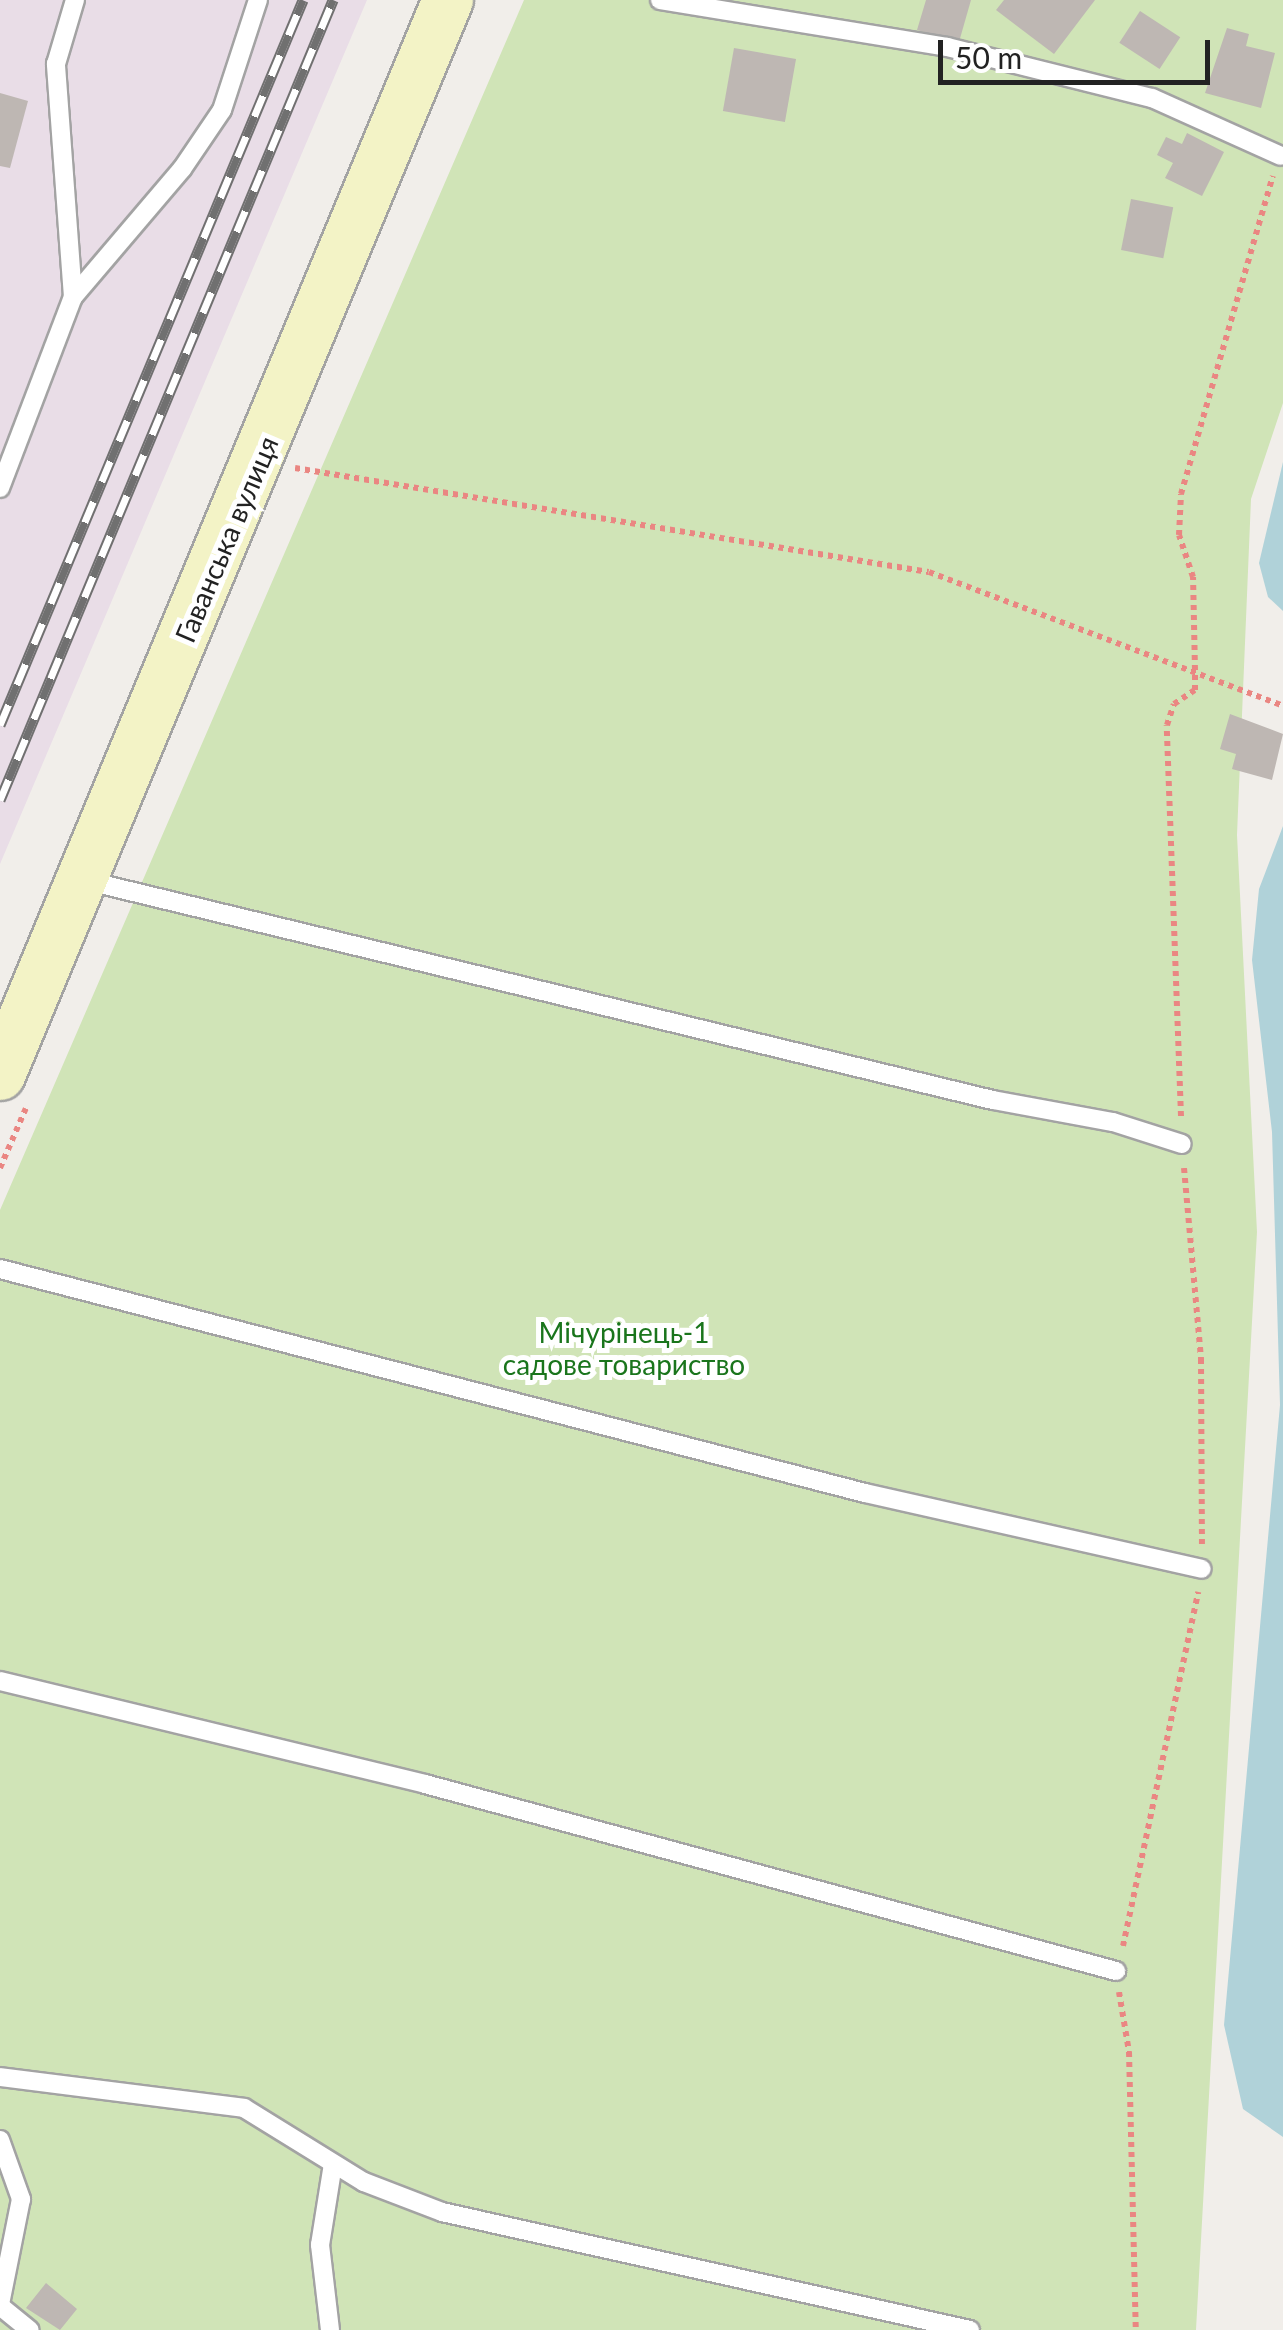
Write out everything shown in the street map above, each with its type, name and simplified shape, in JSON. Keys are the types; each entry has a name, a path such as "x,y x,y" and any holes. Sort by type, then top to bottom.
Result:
{"main road":[{"name":"Гаванська вулиця","path":"0,1076 260,460 448,0"}],"lane":[{"path":"73,298 56,64 75,0"},
{"path":"0,488 73,298 182,169 222,110 258,0"},
{"path":"660,0 947,47 1152,98 1281,156"},
{"path":"84,880 994,1100 1113,1122 1182,1144"},
{"path":"0,1268 865,1493 1202,1569"},
{"path":"0,1680 425,1784 1116,1971"},
{"path":"0,2078 244,2108 334,2164 442,2212 970,2330"},
{"path":"0,2140 20,2200 0,2305 30,2330"},
{"path":"330,2330 320,2245 334,2164"}],"path":[{"path":"1136,2330 1129,2052 1116,1971 1138,1901 1202,1569 1201,1358 1182,1144 1167,725 1174,704 1195,690 1193,577 1179,535 1181,494 1281,156"},
{"path":"260,460 929,572 1283,706"}],"shaded area":[{"path":"0,0 367,0 0,864"}],"green space":[{"name":"Мічурінець-1 садове товариство","path":"524,0 1283,0 1283,403 1251,499 1237,835 1257,1232 1196,2330 0,2330 0,1210"}],"water":[{"path":"1283,462 1283,611 1268,597 1259,563"},
{"path":"1283,826 1283,2137 1243,2109 1224,2025 1280,1405 1272,1132 1252,960 1259,889"}],"building":[{"path":"926,0 971,0 959,42 917,30"},
{"path":"1004,0 1095,0 1054,54 996,10"},
{"path":"1140,11 1180,37 1160,69 1119,43"},
{"path":"1227,28 1249,34 1246,46 1275,53 1261,108 1205,93"},
{"path":"734,48 796,59 785,122 723,111"},
{"path":"0,93 28,101 10,168 0,166"},
{"path":"1187,133 1224,152 1202,196 1165,178 1173,163 1157,155 1166,137 1182,144"},
{"path":"1131,199 1173,207 1163,258 1121,250"},
{"path":"1230,714 1283,734 1272,780 1232,769 1236,754 1220,749"},
{"path":"46,2283 77,2309 60,2330 26,2308"}],"railway":[{"path":"0,725 303,0"},
{"path":"0,800 333,0"}]}
